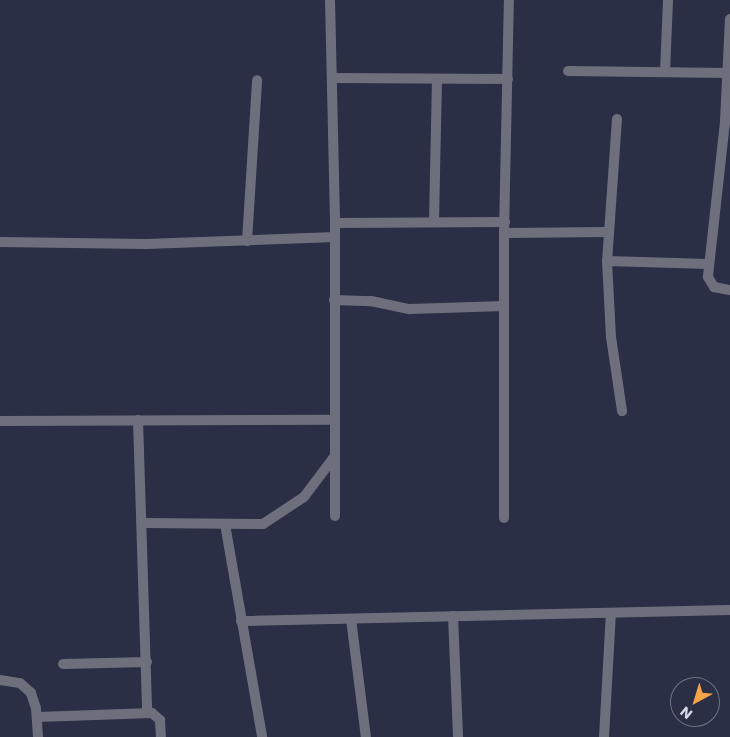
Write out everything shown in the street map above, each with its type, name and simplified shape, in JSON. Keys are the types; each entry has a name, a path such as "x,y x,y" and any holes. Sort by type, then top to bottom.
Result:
{"street":[{"path":"330,0 336,223 334,516"},
{"path":"504,518 504,227 509,0"},
{"path":"665,72 668,0"},
{"path":"730,19 727,73 709,264 709,282 714,287 730,290"},
{"path":"568,71 727,73"},
{"path":"333,78 508,79"},
{"path":"434,222 437,79"},
{"path":"247,241 257,80"},
{"path":"617,119 607,232 607,262 611,337 622,411"},
{"path":"336,223 434,222 607,232"},
{"path":"0,242 247,241 335,237"},
{"path":"607,262 709,264"},
{"path":"334,300 371,301 410,309 504,306"},
{"path":"138,420 143,523 147,713"},
{"path":"0,421 334,420"},
{"path":"143,523 263,524 278,517 304,497 334,456"},
{"path":"225,524 262,737"},
{"path":"241,621 730,610"},
{"path":"604,737 611,613"},
{"path":"453,616 458,737"},
{"path":"351,619 366,737"},
{"path":"63,664 147,662"},
{"path":"0,680 12,680 26,688 35,700 38,737"},
{"path":"37,718 147,713 157,716 160,720 161,737"}]}
